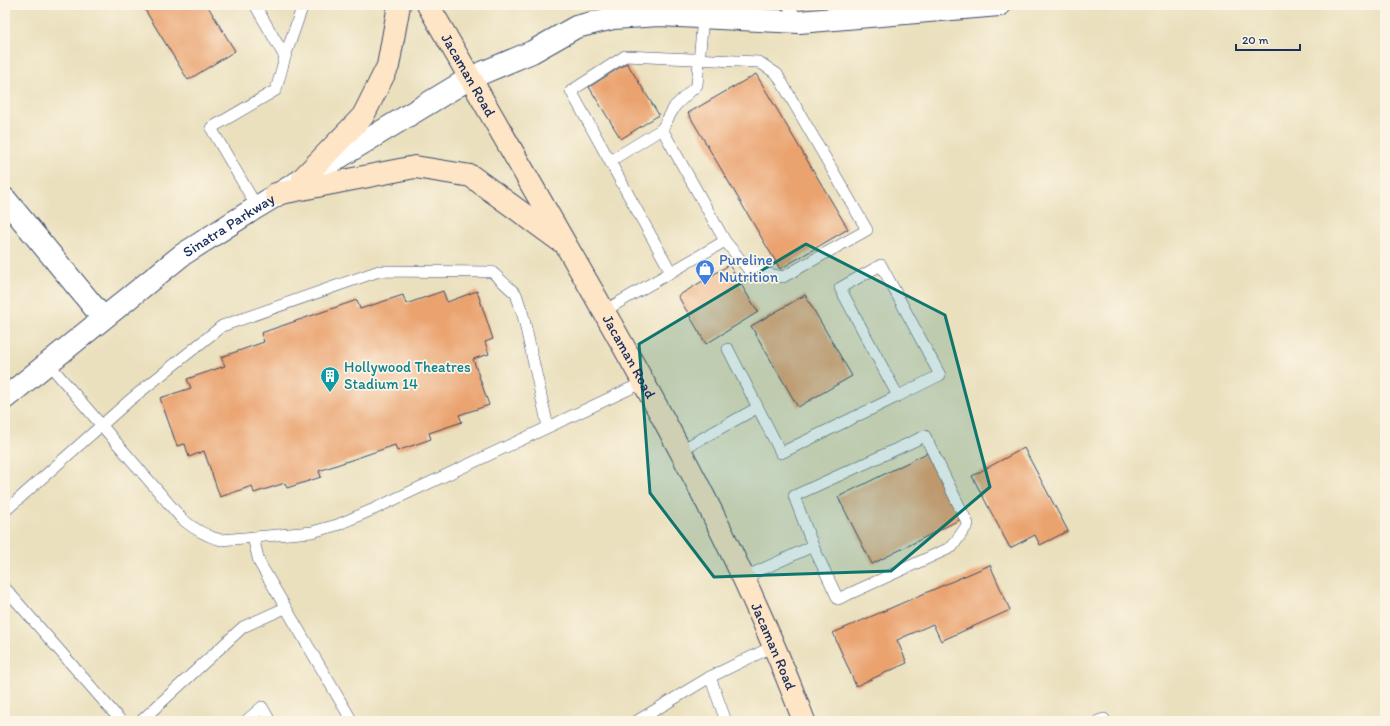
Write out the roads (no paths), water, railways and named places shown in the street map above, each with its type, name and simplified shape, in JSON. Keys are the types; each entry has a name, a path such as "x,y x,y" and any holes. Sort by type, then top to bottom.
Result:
{"main road":[{"path":"303,178 363,116 388,66 400,5"},
{"name":"Jacaman Road","path":"428,5 566,244 681,450 744,578 774,646 804,721"},
{"path":"276,194 415,168 471,176 566,244"}],"street":[{"name":"Sinatra Parkway","path":"5,398 182,255 276,194 470,78 532,52 576,27 613,18 659,15 680,11 703,17 999,5"},
{"path":"5,199 104,318"}],"lane":[{"path":"255,5 285,57"},
{"path":"257,207 211,128 276,90 285,57 303,5"},
{"path":"610,161 662,129 675,106 698,86 703,17"},
{"path":"662,129 725,241 749,270 783,277 867,230 777,74 759,62 625,56 571,91 671,272"},
{"path":"604,311 725,241"},
{"path":"728,349 781,453 898,396 940,375 881,265 840,288 898,396"},
{"path":"5,511 103,426 130,400 222,326 379,271 492,272 516,294 523,315 548,427"},
{"path":"48,363 182,519 195,530 209,537 221,540 312,532 337,525 644,382"},
{"path":"681,450 757,408"},
{"path":"925,436 968,524 952,548 838,599 813,546 794,496 925,436"},
{"path":"253,537 258,562 352,721"},
{"path":"744,578 813,546"},
{"path":"5,588 121,721"},
{"path":"141,721 243,627 285,608"},
{"path":"637,721 710,677 774,646"},
{"path":"710,677 726,721"},
{"path":"246,721 262,707 270,721"},
{"path":"1098,721 1104,719 1105,721"}],"place":[{"name":"Pureline Nutrition","path":"705,286"},
{"name":"Hollywood Theatres Stadium 14","path":"330,393"}]}
